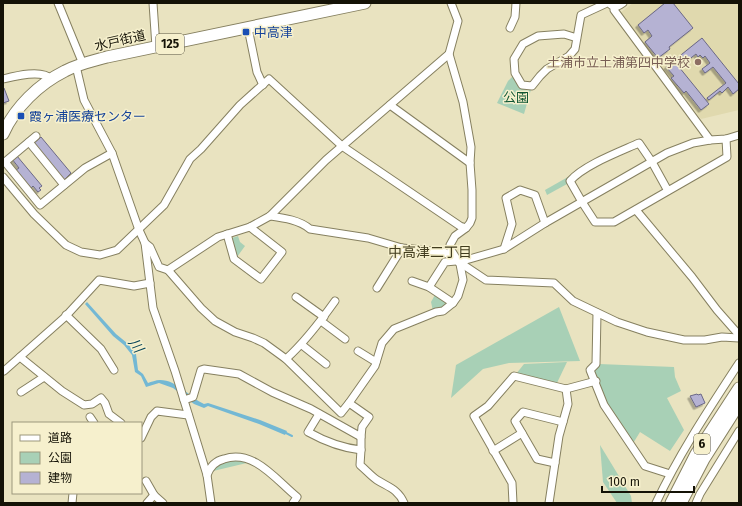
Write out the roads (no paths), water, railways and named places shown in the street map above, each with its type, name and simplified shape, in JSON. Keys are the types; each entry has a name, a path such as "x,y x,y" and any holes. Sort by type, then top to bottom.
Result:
{"highway":[{"name":"水戸街道","path":"3,134 23,104 43,85 66,70 79,65 107,57 365,3"},
{"name":"6","path":"671,503 696,454 739,388"},
{"name":"6","path":"681,503 704,459 739,404"}],"street":[{"path":"58,3 79,65 84,100 112,153 145,243 153,308 175,371 207,476 211,503"},
{"path":"153,3 156,47"},
{"path":"145,243 150,247 159,267 168,270 201,308 215,321 235,332 264,343 286,359 341,413 375,366 382,343 394,329 436,312 443,311 453,303 458,296 463,280 458,262 451,250 450,245 455,236 466,228 472,218 470,163 471,147 463,102 449,54 458,21 451,3"},
{"path":"510,28 515,17 516,3"},
{"path":"577,38 564,34 538,36 523,44 514,59 516,74 522,85 532,86 547,69 569,56 575,49 577,38 581,15 610,4 619,6 623,3"},
{"path":"610,4 710,140"},
{"path":"248,28 257,72 263,85"},
{"path":"168,270 218,237 250,227 270,216 326,160 449,54"},
{"path":"3,77 41,74 47,75 51,79"},
{"path":"3,177 34,214 66,245 81,252 100,255 117,250 164,205 190,159 240,105 269,79 342,146 460,226 466,228"},
{"path":"390,105 470,163"},
{"path":"429,287 445,262 458,262 504,249 545,223 667,153 693,143 726,139 739,135"},
{"path":"36,136 5,158 5,162 40,205 85,168 112,153"},
{"path":"668,192 652,162 639,143 576,174 570,181 595,222 614,222 668,192 727,157 726,139"},
{"path":"28,142 64,185"},
{"path":"504,249 512,224 506,198 520,190 535,195 545,223"},
{"path":"636,210 687,271 716,310 739,335"},
{"path":"270,216 286,218 304,224 310,229 368,238 402,248 444,252 486,280 554,283 573,301 617,322 647,332 684,340 705,340 722,337 739,338"},
{"path":"227,234 234,259 261,280 282,252 250,227"},
{"path":"377,288 402,248"},
{"path":"3,373 66,315 99,280 134,286 150,283"},
{"path":"412,281 429,287 453,303"},
{"path":"296,297 344,340"},
{"path":"286,359 302,345 336,301"},
{"path":"597,313 596,364 590,370 604,405 645,466 670,474"},
{"path":"66,315 101,349 114,370"},
{"path":"302,345 326,364"},
{"path":"358,351 376,362"},
{"path":"20,357 62,392 84,405 92,404 100,398 109,414 120,422"},
{"path":"656,503 670,474 698,426 739,363"},
{"path":"184,400 193,397 201,370 204,369 239,374 272,392 312,409 361,438"},
{"path":"513,503 512,483 474,416 488,406 514,376 566,389 596,382"},
{"path":"21,392 44,377"},
{"path":"550,503 555,463 568,404 566,389"},
{"path":"349,403 369,417 362,427 360,465 378,481 390,486 404,503"},
{"path":"142,435 151,417 157,412 188,415"},
{"path":"555,463 538,459 515,421 523,412 563,422"},
{"path":"319,414 308,432 324,441 346,448 361,450"},
{"path":"696,503 700,494 739,432"},
{"path":"493,450 522,433"},
{"path":"207,476 210,468 219,460 231,456 242,457 253,461 276,476 297,497 293,503"},
{"path":"146,481 154,495 163,503"},
{"path":"147,503 154,495"}],"water":[{"path":"87,302 136,354 138,370 143,374 148,383 160,380 172,383 204,404 208,403 260,420 287,431 285,435 208,406 204,408 194,404 173,388 159,383 146,387 141,376 135,372 132,355 85,304"}],"waterway":[{"name":"川","path":"284,432 292,436"}],"place":[{"name":"中高津","path":"246,32"},
{"name":"土浦市立土浦第四中学校","path":"698,62"},
{"name":"霞ヶ浦医療センター","path":"21,116"}],"district":[{"name":"中高津二丁目","path":"430,252"}],"park label":[{"name":"公園","path":"516,97"}]}
